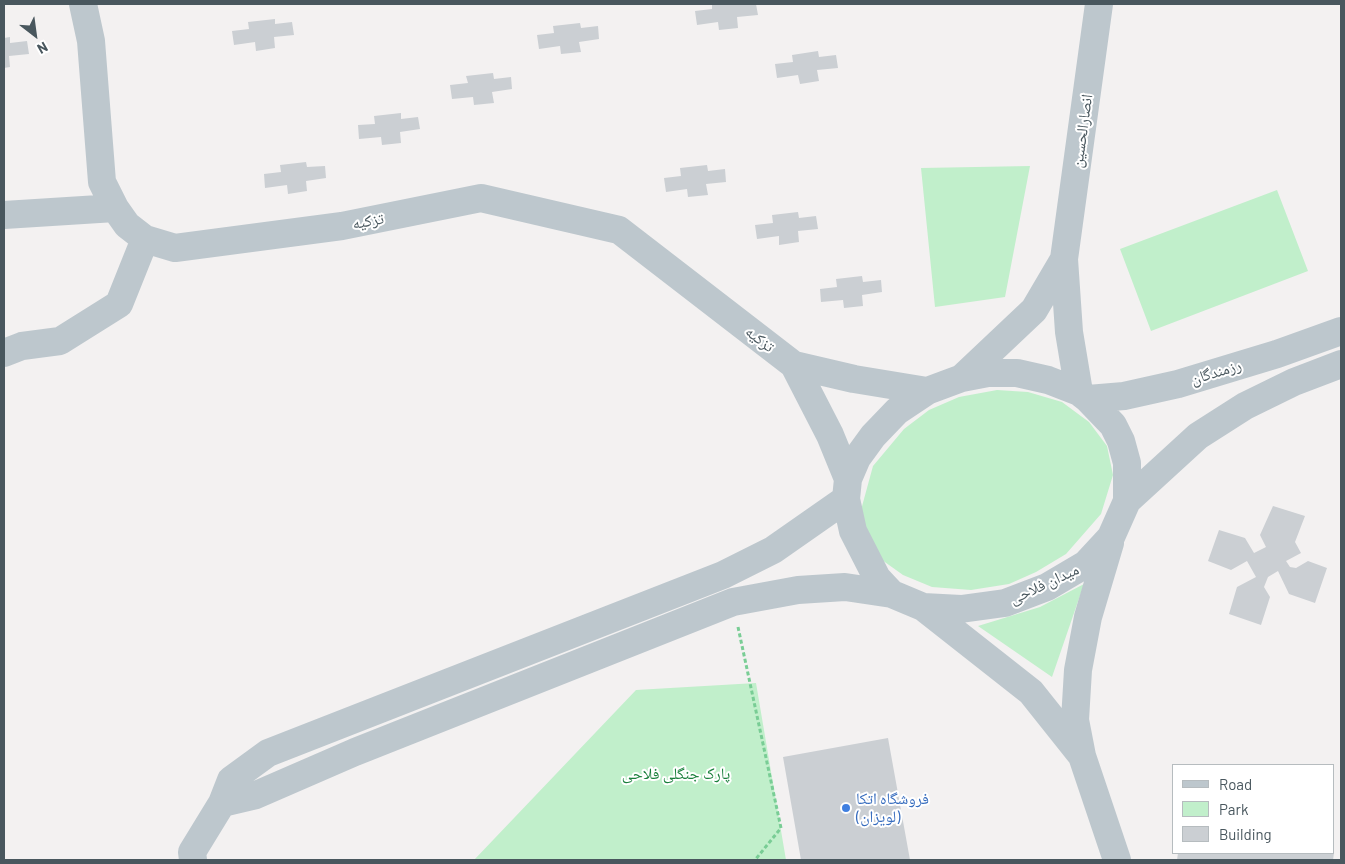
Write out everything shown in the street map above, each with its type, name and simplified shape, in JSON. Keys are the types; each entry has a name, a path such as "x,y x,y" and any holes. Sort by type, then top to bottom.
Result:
{"street":[{"name":"تزکیه","path":"83,4 91,41 102,182 115,208 128,225 144,239 175,248 342,226 480,198 619,230 794,365 854,379 926,391"},
{"name":"انصارالحسین","path":"1064,259 1099,4"},
{"path":"4,215 115,208"},
{"path":"4,353 22,346 60,341 119,304 144,239"},
{"path":"962,378 1034,310 1064,259"},
{"path":"1064,259 1069,332 1084,396"},
{"name":"رزمندگان","path":"1084,396 1124,396 1178,384 1277,354 1341,331"},
{"path":"1127,501 1198,436 1253,402 1294,382 1341,364"},
{"name":"تزکیه","path":"794,365 830,435 847,489"},
{"name":"میدان فلاحی","path":"988,373 1017,374 1048,380 1084,396 1113,425 1121,441 1127,463 1127,501 1111,537 1086,564 1048,587 1005,604 961,609 923,607 892,594 877,578 863,554 853,531 847,489 857,458 873,436 897,411 926,391 962,378 988,373"},
{"path":"193,860 192,852 222,803 231,780 268,754 723,575 773,550 847,489"},
{"path":"1111,537 1088,617 1078,670 1075,720 1082,756 1117,860"},
{"path":"723,575 733,602"},
{"path":"222,803 256,795 355,752 733,602 798,590 845,587 892,594"},
{"path":"923,607 1031,692 1082,756"}],"path":[{"path":"733,602 781,828 755,860"}],"green space":[{"path":"1030,166 1005,297 935,307 921,168"},
{"path":"1277,190 1308,271 1151,331 1120,249"},
{"path":"997,390 1028,392 1062,402 1089,422 1107,446 1113,475 1101,514 1066,554 1036,572 1009,584 971,590 932,587 903,575 882,560 869,537 861,510 873,466 904,429 929,410 959,397"},
{"path":"1084,584 1052,677 978,626 1040,607"},
{"name":"پارک جنگلی فلاحی","path":"756,683 786,860 474,860 636,690"}],"building":[{"path":"712,4 756,4 758,15 737,17 738,28 719,30 718,22 697,25 695,11 712,9"},
{"path":"275,19 275,24 292,22 294,35 274,37 275,48 256,51 255,42 234,45 232,31 249,29 248,22"},
{"path":"580,23 581,28 598,26 599,39 579,42 581,52 561,54 560,46 539,49 537,35 554,33 553,26"},
{"path":"10,37 10,43 27,41 29,54 9,56 10,67 4,68 4,38"},
{"path":"818,51 819,57 836,55 838,68 817,70 819,81 800,84 798,75 777,78 775,64 793,62 792,55"},
{"path":"493,73 494,79 511,77 512,89 492,92 494,103 474,105 473,97 452,99 450,85 468,83 466,76"},
{"path":"401,113 401,119 418,117 420,129 400,132 401,143 382,145 381,137 359,139 358,125 375,124 374,116"},
{"path":"306,162 307,167 325,166 326,178 306,181 307,191 288,194 287,185 265,188 264,174 281,172 280,165"},
{"path":"707,165 708,171 725,169 726,182 706,184 708,195 688,197 687,189 666,192 664,178 681,176 680,168"},
{"path":"798,212 799,218 816,216 818,229 798,231 799,242 779,245 779,236 757,239 755,225 773,223 772,215"},
{"path":"862,276 863,282 881,280 882,292 862,295 863,306 844,308 843,300 821,302 820,289 837,287 836,279"},
{"path":"1273,506 1305,516 1295,542 1301,553 1286,561 1290,567 1296,568 1308,561 1327,568 1315,603 1289,594 1278,571 1268,577 1264,587 1270,597 1261,625 1229,614 1237,587 1256,577 1247,561 1231,570 1208,561 1219,530 1245,538 1254,553 1266,547 1260,535"},
{"name":"فروشگاه اتکا (لویزان)","path":"888,738 910,860 801,860 783,757"},
{"path":"1178,854 1334,854 1333,860 1177,860"}],"place":[{"name":"فروشگاه اتکا (لویزان)","path":"846,808"}]}
